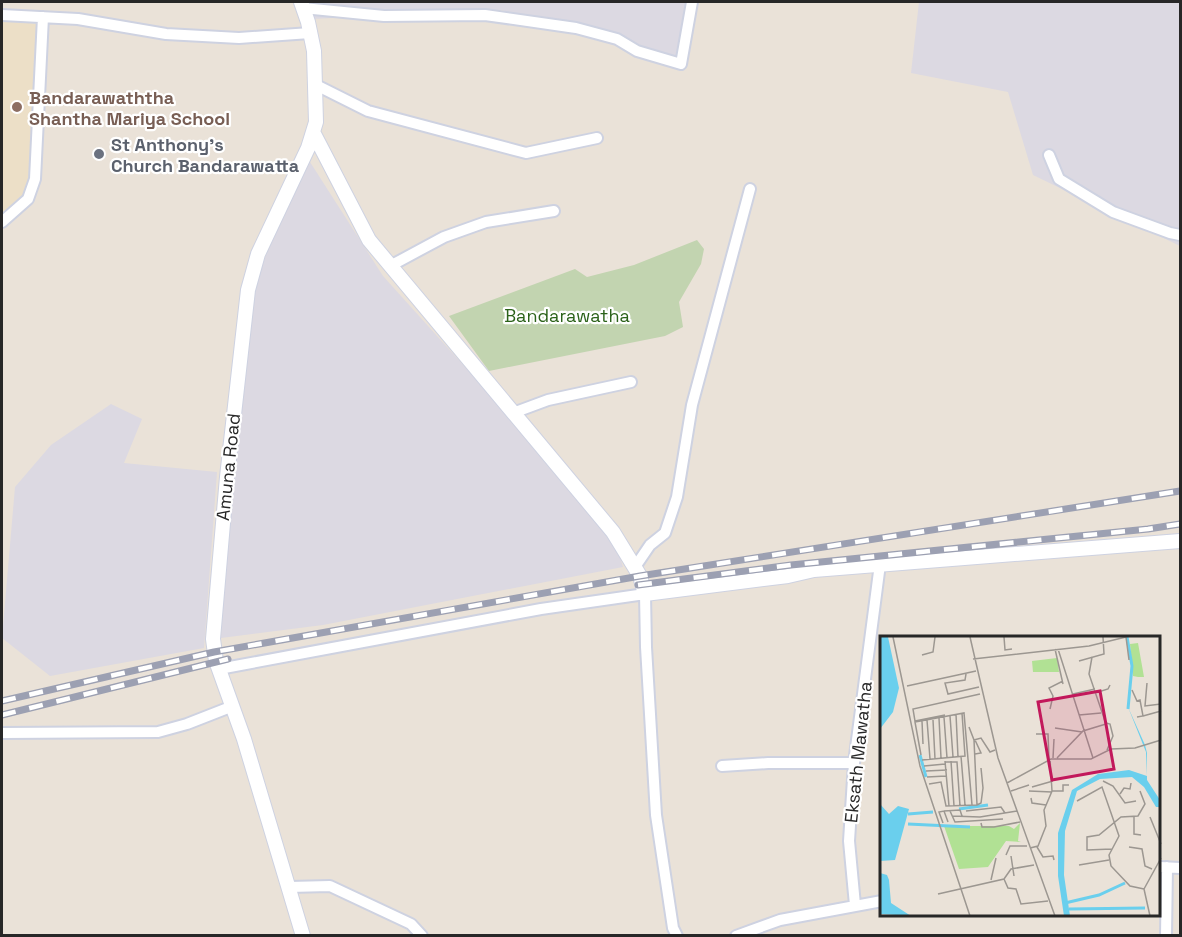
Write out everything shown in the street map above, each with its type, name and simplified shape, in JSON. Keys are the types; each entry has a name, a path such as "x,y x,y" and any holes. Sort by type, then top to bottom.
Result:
{"street":[{"path":"302,5 384,16 485,15 553,25 617,39 637,51 681,64 692,2"},
{"name":"Amuna Road","path":"302,5 310,33 317,114 314,134 258,254 248,290 219,553 213,639 219,669 233,706 303,936"},
{"path":"2,15 78,19 166,34 228,37 310,33"},
{"path":"2,222 28,200 35,179 44,17"},
{"path":"316,85 368,111 526,153 597,138"},
{"path":"314,134 369,240 613,532 644,584 657,815 673,928 677,936"},
{"path":"1049,155 1059,179 1104,207 1180,235"},
{"path":"635,567 650,545 665,533 677,497 692,405 750,189"},
{"path":"390,266 444,237 486,222 554,211"},
{"path":"513,412 548,400 631,382"},
{"path":"219,669 541,609 788,576 814,570 1180,541"},
{"name":"Eksath Mawatha","path":"855,904 849,841 854,763 879,564"},
{"path":"2,733 158,732 188,724 233,706"},
{"path":"722,766 768,763 854,763"},
{"path":"1166,936 1163,867 1180,868"},
{"path":"289,887 330,886 411,924 422,936"},
{"path":"736,936 780,920 855,904 880,901"}],"shaded area":[{"path":"306,2 688,2 676,58 638,48 623,36 550,26 502,10 312,19"},
{"path":"919,2 1180,2 1180,246 1033,175 1008,92 911,73"},
{"name":"Bandarawaththa Shantha Mariya School","path":"2,19 37,24 28,189 19,205 2,216"},
{"path":"310,162 383,276 581,496 616,545 623,567 323,625 221,638 229,501 254,290 278,221"},
{"path":"111,404 142,419 124,463 217,472 204,648 50,676 2,638 15,487 51,445"}],"green space":[{"name":"Bandarawatha","path":"697,240 704,249 701,264 679,302 683,327 665,336 489,371 449,316 575,269 587,277 634,265"}],"railway":[{"path":"2,701 214,652 640,576 1180,491"},
{"path":"638,585 791,565 1180,524"},
{"path":"2,715 228,659"}],"place":[{"name":"Bandarawaththa Shantha Mariya School","path":"17,107"},
{"name":"St Anthony's Church Bandarawatta","path":"99,154"}]}
